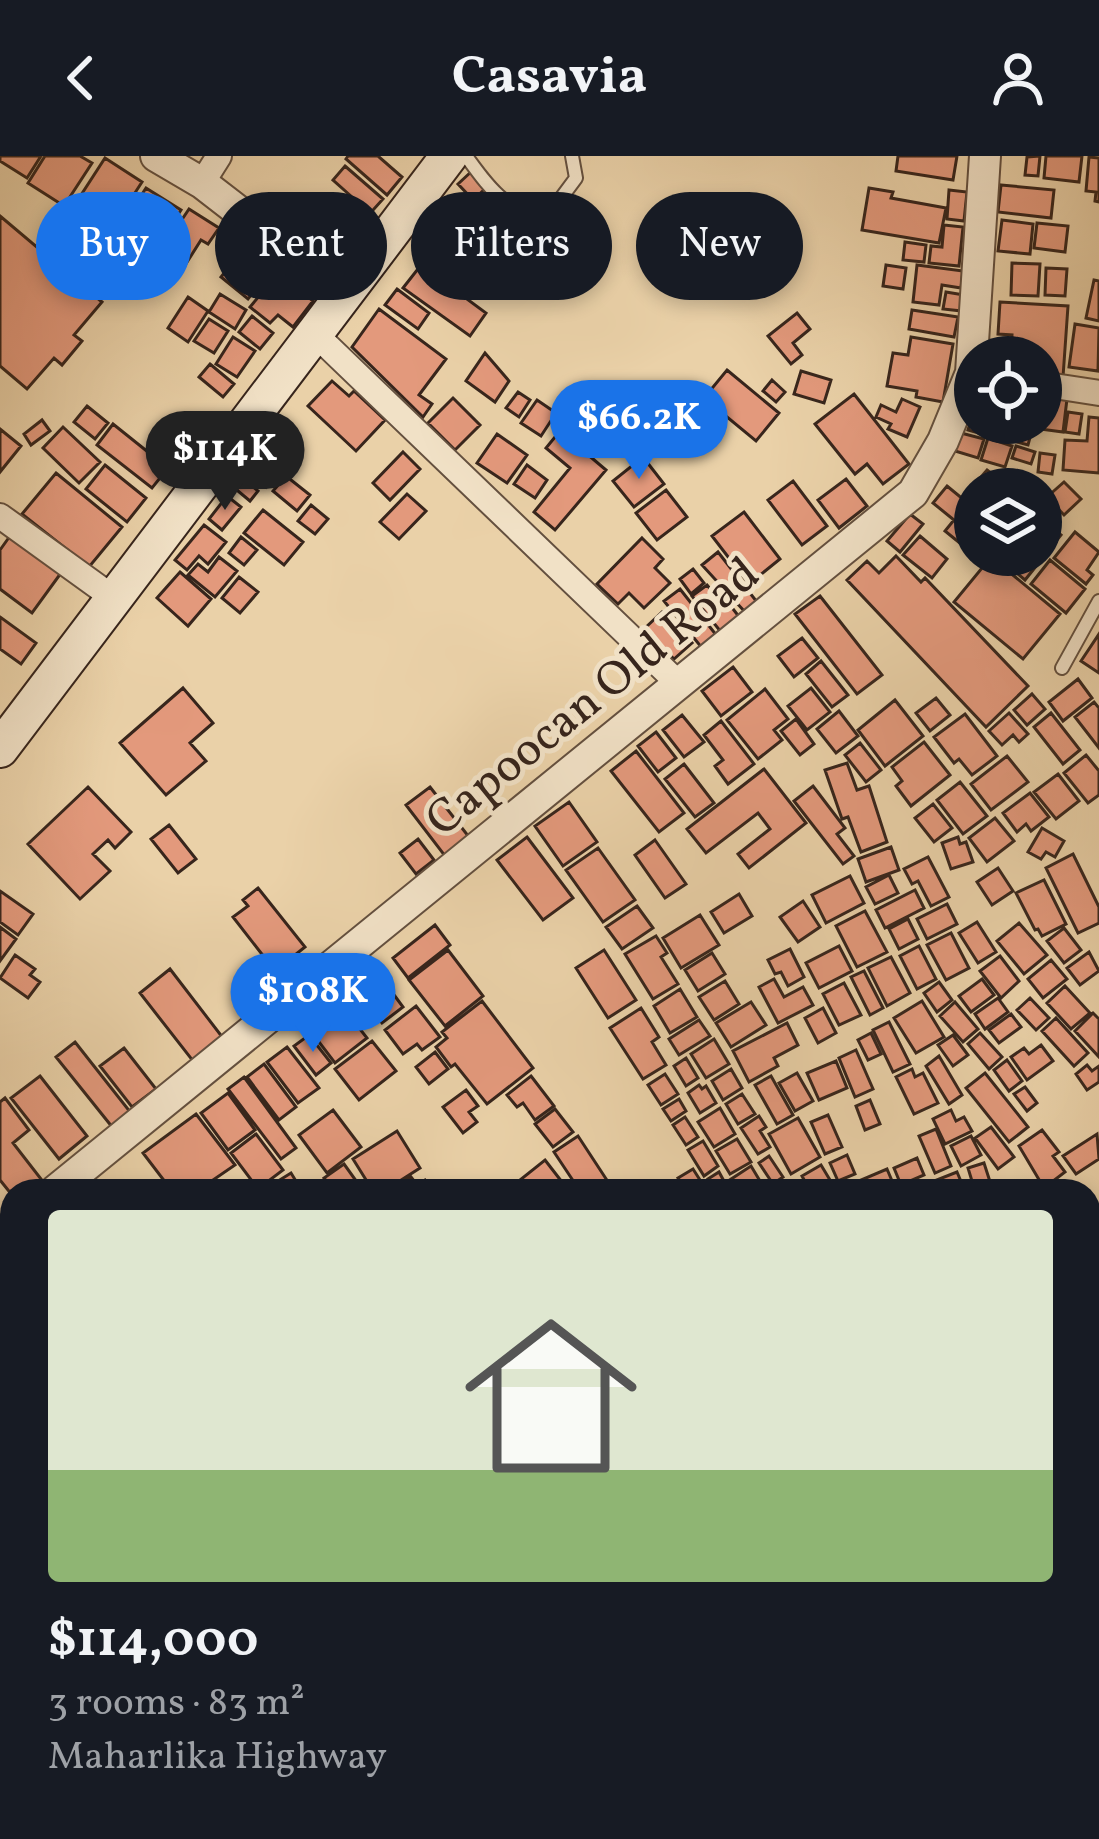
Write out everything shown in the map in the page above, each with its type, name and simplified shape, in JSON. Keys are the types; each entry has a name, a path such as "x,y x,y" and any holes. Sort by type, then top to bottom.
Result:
{"main road":[{"path":"387,237 449,156"},
{"path":"0,749 338,300"}],"street":[{"path":"156,156 215,193"},
{"path":"202,183 219,156"},
{"name":"Capoocan Old Road","path":"975,336 985,156"},
{"path":"313,332 677,682"},
{"path":"1062,387 1099,393"},
{"name":"Capoocan Old Road","path":"70,1179 913,493 954,416"},
{"path":"0,516 115,599"}],"lane":[{"path":"466,156 506,204 533,215 550,213 576,178 572,156"},
{"path":"1062,668 1099,601"}],"building":[{"path":"0,156 41,156 27,178 0,161"},
{"path":"45,156 80,156 92,163 73,192 42,192 28,183"},
{"path":"378,156 402,177 387,195 346,159"},
{"path":"898,156 957,156 953,180 896,171"},
{"path":"1040,156 1038,176 1025,175 1027,157"},
{"path":"1046,156 1082,156 1079,182 1044,178"},
{"path":"1089,157 1099,158 1099,202 1096,192 1086,191"},
{"path":"105,158 142,182 136,192 83,192"},
{"path":"345,166 375,192 346,192 333,180"},
{"path":"472,171 487,187 482,192 466,192 458,184"},
{"path":"1001,185 1054,190 1051,218 998,212"},
{"path":"869,188 893,192 891,198 946,208 939,243 862,230"},
{"path":"949,190 967,192 964,221 947,219"},
{"path":"191,210 215,225 208,244 201,240 191,256"},
{"path":"0,216 36,246 36,300 102,302 74,335 82,341 62,365 54,358 27,389 0,366"},
{"path":"1002,220 1033,224 1030,254 998,251"},
{"path":"1037,223 1068,226 1065,252 1034,248"},
{"path":"944,225 963,227 959,266 929,263 931,246 942,247"},
{"path":"905,242 926,245 924,262 903,260"},
{"path":"1012,263 1040,264 1038,296 1011,295"},
{"path":"886,265 906,268 903,289 883,286"},
{"path":"917,265 963,271 961,288 942,285 939,305 913,302"},
{"path":"1046,268 1067,269 1065,296 1045,295"},
{"path":"1094,280 1099,281 1099,321 1086,318"},
{"path":"397,289 429,313 418,329 385,305"},
{"path":"946,292 964,295 962,311 943,309"},
{"path":"186,300 208,311 188,342 168,328"},
{"path":"216,300 230,300 246,310 235,329 209,312"},
{"path":"256,300 313,301 293,327 278,315 270,323 250,307"},
{"path":"420,300 468,300 486,313 470,336"},
{"path":"1000,302 1068,306 1063,377 1062,336 998,334"},
{"path":"379,309 446,359 419,395 432,404 423,417 352,347"},
{"path":"912,310 958,317 954,337 909,329"},
{"path":"797,313 810,329 793,343 802,355 791,364 768,336"},
{"path":"252,316 273,333 260,349 239,332"},
{"path":"209,319 228,331 214,353 194,341"},
{"path":"1075,324 1099,328 1098,371 1069,367"},
{"path":"233,337 255,351 237,377 216,364"},
{"path":"911,337 953,344 943,402 887,386 893,353 908,355"},
{"path":"485,353 509,381 495,402 466,381"},
{"path":"210,364 234,384 223,397 199,377"},
{"path":"727,370 779,413 756,441 704,398"},
{"path":"801,371 831,380 824,403 794,394"},
{"path":"772,380 785,392 776,402 763,391"},
{"path":"332,381 349,396 354,391 385,420 356,451 308,406"},
{"path":"518,392 530,400 519,417 506,408"},
{"path":"854,394 909,464 883,484 867,464 855,474 815,424"},
{"path":"453,398 480,425 455,450 428,423"},
{"path":"1062,398 1067,399 1062,432"},
{"path":"902,399 920,407 907,437 876,417 881,405 896,412"},
{"path":"537,400 556,413 541,436 521,423"},
{"path":"87,406 108,423 95,439 74,422"},
{"path":"1068,412 1082,414 1079,434 1065,432"},
{"path":"1089,417 1099,418 1099,473 1063,470 1065,440 1087,441"},
{"path":"42,420 50,431 31,445 24,434"},
{"path":"113,424 168,468 152,488 97,445"},
{"path":"63,427 100,462 79,483 43,448"},
{"path":"0,429 21,446 0,472"},
{"path":"560,431 606,470 555,530 534,512 570,468 546,448"},
{"path":"497,434 527,455 507,483 477,463"},
{"path":"957,444 982,444 978,458 955,451"},
{"path":"986,444 1012,446 1005,467 981,460"},
{"path":"1016,446 1035,452 1031,464 1012,458"},
{"path":"403,452 420,469 390,500 373,483"},
{"path":"260,453 280,469 266,487 245,470"},
{"path":"1040,453 1055,455 1053,468 1038,468"},
{"path":"643,457 664,484 634,507 613,481"},
{"path":"105,465 146,498 127,522 86,489"},
{"path":"527,465 547,480 535,498 514,484"},
{"path":"56,473 122,527 89,567 22,514"},
{"path":"240,476 258,491 250,501 232,486"},
{"path":"286,476 310,495 297,511 273,491"},
{"path":"846,479 867,506 839,528 818,500"},
{"path":"793,481 827,526 802,545 768,500"},
{"path":"1062,484 1081,499 1064,515 1062,513"},
{"path":"947,486 954,492 954,520 933,503"},
{"path":"666,490 687,517 657,540 636,513"},
{"path":"407,494 426,511 399,539 380,522"},
{"path":"227,496 241,507 222,530 209,519"},
{"path":"311,505 328,519 315,534 298,521"},
{"path":"263,510 303,542 284,565 244,533"},
{"path":"744,512 780,559 749,584 712,536"},
{"path":"910,514 923,524 900,552 887,541"},
{"path":"204,525 226,542 208,564 199,556 187,570 175,560"},
{"path":"1075,532 1099,552 1087,570 1093,575 1086,584 1062,564 1062,548"},
{"path":"10,536 61,573 32,613 0,589 0,550"},
{"path":"920,536 947,559 932,578 903,555"},
{"path":"241,537 257,550 244,565 229,553"},
{"path":"642,538 663,559 655,568 670,583 644,608 629,593 618,604 597,584"},
{"path":"718,552 757,602 745,612 702,565"},
{"path":"896,556 921,582 925,578 1028,686 986,727 847,580 867,561 879,573"},
{"path":"219,557 237,571 215,597 188,575 198,564 208,572"},
{"path":"693,569 704,583 691,594 680,579"},
{"path":"1062,570 1085,589 1066,613 1031,584 1037,576 1062,576"},
{"path":"180,572 211,599 188,626 157,598"},
{"path":"975,576 1014,576 1060,614 1023,659 954,602"},
{"path":"239,577 258,592 240,613 222,598"},
{"path":"707,585 716,596 720,592 740,618 721,632 692,596"},
{"path":"680,589 717,636 702,648 664,601"},
{"path":"820,596 882,675 857,694 795,614"},
{"path":"662,612 692,643 674,659 644,629"},
{"path":"0,617 36,643 21,664 0,649"},
{"path":"1099,634 1099,673 1081,661"},
{"path":"802,638 818,658 794,677 778,656"},
{"path":"821,661 848,695 832,707 806,674"},
{"path":"733,667 752,692 721,716 702,691"},
{"path":"1078,679 1092,698 1063,721 1049,702"},
{"path":"183,688 213,723 190,743 206,761 166,795 120,743"},
{"path":"811,688 830,712 807,730 788,706"},
{"path":"765,689 788,719 774,730 782,740 758,759 727,720"},
{"path":"1032,694 1045,709 1027,725 1014,710"},
{"path":"936,698 950,715 930,731 916,713"},
{"path":"895,700 923,736 885,766 858,730"},
{"path":"1094,702 1099,708 1099,748 1075,717"},
{"path":"839,711 858,736 836,753 817,729"},
{"path":"1009,713 1028,734 1019,742 1013,735 1002,745 989,731"},
{"path":"1051,713 1080,750 1063,764 1034,727"},
{"path":"965,714 997,756 972,775 959,759 954,763 934,737"},
{"path":"682,715 704,742 684,757 663,730"},
{"path":"796,719 814,744 800,755 781,731"},
{"path":"721,721 754,764 728,784 715,766 723,760 704,735"},
{"path":"656,732 676,758 658,772 638,746"},
{"path":"924,742 950,775 911,806 896,786 902,781 892,767"},
{"path":"860,743 881,770 866,782 845,755"},
{"path":"636,751 684,813 659,832 611,771"},
{"path":"1086,755 1099,771 1099,795 1088,803 1064,773"},
{"path":"1007,756 1028,782 991,810 971,784"},
{"path":"847,763 857,790 869,786 887,842 861,852 848,817 842,819 825,770"},
{"path":"684,764 714,803 695,817 665,779"},
{"path":"764,769 806,823 749,868 738,854 770,829 758,813 706,853 687,829"},
{"path":"1058,774 1079,801 1056,819 1034,792"},
{"path":"960,782 987,816 963,834 937,800"},
{"path":"813,786 845,828 837,834 854,856 843,864 794,801"},
{"path":"88,787 131,832 115,848 108,840 93,854 110,871 80,899 28,844"},
{"path":"430,787 469,837 445,856 406,805"},
{"path":"1030,793 1049,817 1031,831 1026,824 1017,832 1003,813"},
{"path":"569,802 597,842 563,866 535,826"},
{"path":"933,804 952,828 934,842 915,818"},
{"path":"995,818 1014,841 987,862 969,838"},
{"path":"169,825 196,859 178,873 151,839"},
{"path":"1042,828 1064,841 1055,857 1046,852 1041,859 1028,852"},
{"path":"527,837 573,898 543,920 497,860"},
{"path":"958,837 960,844 966,842 973,862 951,869 942,843"},
{"path":"418,839 434,860 416,874 400,853"},
{"path":"655,840 686,884 665,898 635,855"},
{"path":"891,847 899,870 866,882 858,859"},
{"path":"598,848 635,900 603,922 566,870"},
{"path":"1073,854 1099,907 1099,923 1078,933 1046,868"},
{"path":"928,857 949,897 931,906 918,881 912,884 904,869"},
{"path":"998,868 1013,891 992,905 977,882"},
{"path":"889,875 898,893 875,904 866,887"},
{"path":"850,876 864,903 826,923 812,895"},
{"path":"1044,880 1066,924 1042,936 1016,893"},
{"path":"258,888 305,947 275,971 233,917 248,906 243,900"},
{"path":"915,890 924,908 885,928 876,910"},
{"path":"0,891 33,914 18,935 0,922"},
{"path":"739,894 752,916 724,933 711,912"},
{"path":"803,901 820,927 798,942 780,917"},
{"path":"947,904 957,924 927,939 917,919"},
{"path":"637,906 653,928 622,949 606,927"},
{"path":"865,911 887,952 857,967 836,926"},
{"path":"700,915 719,945 681,968 663,938"},
{"path":"908,919 918,939 899,949 889,929"},
{"path":"977,922 996,952 978,963 959,933"},
{"path":"1019,923 1047,955 1024,974 997,941"},
{"path":"435,925 450,945 408,978 393,958"},
{"path":"0,927 16,939 0,961"},
{"path":"1064,928 1081,950 1064,963 1047,941"},
{"path":"951,933 969,968 946,980 927,945"},
{"path":"656,936 667,953 661,957 678,984 653,999 625,954"},
{"path":"839,946 852,971 819,988 806,963"},
{"path":"919,946 936,979 917,989 900,956"},
{"path":"790,949 804,977 788,986 768,960"},
{"path":"448,950 483,996 445,1026 409,980"},
{"path":"604,950 636,1000 608,1018 576,968"},
{"path":"1089,952 1099,971 1080,985 1067,968"},
{"path":"712,953 725,974 698,991 685,970"},
{"path":"15,955 35,969 30,975 40,982 28,998 0,978"},
{"path":"1000,956 1019,981 1001,998 980,971"},
{"path":"891,957 910,993 887,1006 868,968"},
{"path":"1051,960 1067,979 1043,998 1028,979"},
{"path":"170,969 223,1038 193,1061 140,993"},
{"path":"864,971 883,1008 870,1015 851,977"},
{"path":"774,979 784,997 803,987 813,1005 778,1023 759,987"},
{"path":"982,979 994,995 971,1012 959,996"},
{"path":"725,981 739,1004 714,1020 699,997"},
{"path":"939,982 952,1000 937,1012 924,993"},
{"path":"844,983 861,1015 839,1025 823,994"},
{"path":"386,984 403,1007 382,1023 365,1000"},
{"path":"1065,986 1090,1013 1071,1029 1047,1003"},
{"path":"680,989 697,1017 670,1033 654,1006"},
{"path":"998,998 1008,1012 985,1029 975,1014"},
{"path":"1030,998 1049,1018 1036,1030 1017,1010"},
{"path":"338,1001 367,1038 335,1063 306,1025"},
{"path":"482,1001 533,1068 487,1104 436,1047 447,1038 442,1032"},
{"path":"922,1001 944,1037 916,1053 894,1018"},
{"path":"751,1002 766,1025 731,1047 716,1023"},
{"path":"955,1002 978,1029 963,1042 940,1016"},
{"path":"416,1006 440,1037 422,1050 417,1044 403,1054 385,1030"},
{"path":"641,1008 659,1037 652,1042 666,1065 643,1079 610,1028"},
{"path":"823,1008 836,1033 818,1043 805,1018"},
{"path":"1093,1013 1099,1019 1099,1057 1075,1031"},
{"path":"1011,1014 1021,1027 999,1043 989,1030"},
{"path":"1056,1018 1088,1053 1074,1066 1042,1031"},
{"path":"699,1020 710,1036 679,1055 669,1039"},
{"path":"889,1022 910,1064 893,1072 873,1030"},
{"path":"787,1023 798,1045 774,1058 778,1066 749,1082 733,1051"},
{"path":"871,1033 881,1054 868,1060 858,1040"},
{"path":"980,1033 1002,1057 989,1069 968,1044"},
{"path":"309,1035 331,1063 316,1075 294,1046"},
{"path":"953,1035 968,1055 953,1066 938,1045"},
{"path":"714,1039 729,1064 706,1078 691,1054"},
{"path":"372,1041 396,1071 359,1100 335,1069"},
{"path":"75,1042 131,1113 113,1128 56,1057"},
{"path":"1041,1045 1053,1061 1027,1080 1011,1057 1024,1048 1029,1054"},
{"path":"287,1047 319,1088 298,1103 267,1062"},
{"path":"124,1048 156,1089 132,1107 100,1066"},
{"path":"856,1050 873,1089 855,1097 839,1058"},
{"path":"435,1052 448,1069 429,1084 416,1067"},
{"path":"939,1056 962,1095 949,1104 926,1066"},
{"path":"686,1058 698,1078 686,1086 674,1066"},
{"path":"1007,1060 1022,1081 1009,1091 994,1070"},
{"path":"836,1061 847,1088 819,1100 807,1073"},
{"path":"264,1064 296,1107 279,1120 247,1077"},
{"path":"1087,1065 1092,1071 1099,1066 1099,1082 1087,1090 1076,1074"},
{"path":"731,1069 742,1088 723,1100 712,1081"},
{"path":"912,1069 915,1077 923,1073 938,1103 914,1114 896,1077"},
{"path":"797,1073 813,1101 795,1111 779,1083"},
{"path":"985,1073 1028,1127 1009,1142 966,1088"},
{"path":"665,1074 678,1094 661,1105 648,1085"},
{"path":"40,1076 87,1136 59,1159 11,1098"},
{"path":"531,1076 554,1106 535,1120 523,1103 517,1107 507,1095"},
{"path":"771,1076 793,1115 777,1124 755,1085"},
{"path":"244,1077 296,1148 281,1159 228,1089"},
{"path":"706,1086 716,1103 700,1113 688,1093"},
{"path":"1025,1087 1037,1103 1027,1111 1014,1094"},
{"path":"466,1090 478,1106 469,1112 477,1122 463,1133 443,1107"},
{"path":"228,1093 255,1130 228,1150 201,1113"},
{"path":"742,1094 755,1114 738,1124 726,1104"},
{"path":"5,1098 29,1130 13,1143 41,1179 0,1179 0,1102"},
{"path":"679,1099 686,1111 671,1121 663,1109"},
{"path":"870,1100 880,1124 865,1130 856,1106"},
{"path":"720,1108 735,1134 714,1147 698,1122"},
{"path":"555,1109 573,1132 553,1147 535,1124"},
{"path":"333,1110 361,1147 327,1173 299,1135"},
{"path":"951,1110 956,1121 964,1117 972,1131 945,1144 933,1119"},
{"path":"196,1114 235,1165 215,1179 163,1179 143,1153"},
{"path":"828,1115 842,1147 825,1154 811,1122"},
{"path":"759,1116 766,1127 760,1131 770,1147 758,1154 741,1128"},
{"path":"685,1117 698,1137 686,1145 673,1125"},
{"path":"798,1118 820,1157 791,1174 769,1134"},
{"path":"991,1127 1014,1157 998,1169 975,1138"},
{"path":"936,1129 951,1166 935,1173 919,1136"},
{"path":"1042,1130 1059,1152 1053,1156 1065,1172 1056,1179 1039,1179 1019,1146"},
{"path":"397,1131 420,1168 403,1179 366,1179 353,1159"},
{"path":"256,1134 283,1170 271,1179 250,1179 231,1153"},
{"path":"1097,1134 1099,1159 1076,1174 1063,1156"},
{"path":"578,1136 606,1179 572,1179 554,1152"},
{"path":"971,1136 981,1155 961,1166 951,1146"},
{"path":"737,1139 751,1162 730,1174 716,1151"},
{"path":"703,1141 718,1166 704,1176 688,1150"},
{"path":"847,1155 855,1174 837,1179 830,1163"},
{"path":"769,1156 783,1177 770,1179 759,1163"},
{"path":"917,1158 924,1175 899,1179 894,1168"},
{"path":"545,1160 560,1179 521,1179"},
{"path":"984,1163 989,1179 971,1179 968,1168"},
{"path":"344,1164 355,1179 325,1179"},
{"path":"821,1165 829,1179 804,1179"},
{"path":"751,1166 759,1179 731,1179"},
{"path":"693,1169 699,1179 679,1179"},
{"path":"887,1169 891,1179 863,1179"}]}
